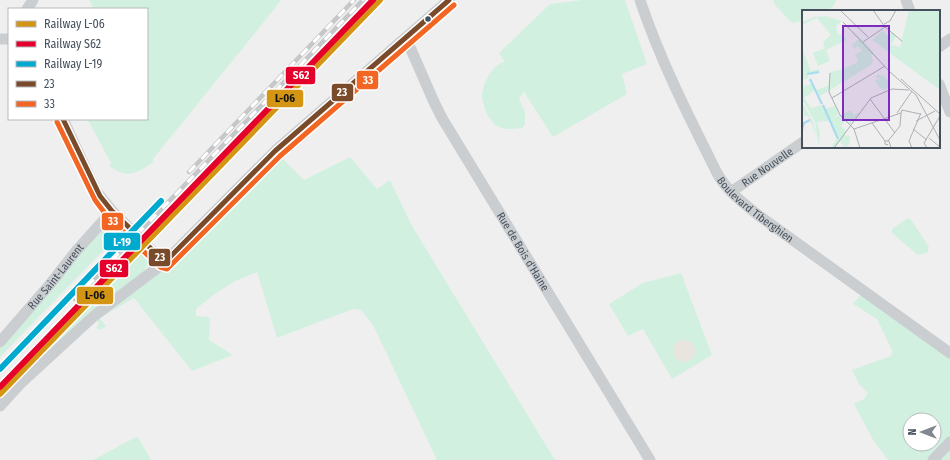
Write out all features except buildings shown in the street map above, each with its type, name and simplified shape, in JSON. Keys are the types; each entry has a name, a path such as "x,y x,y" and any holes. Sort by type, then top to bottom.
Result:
{"street":[{"path":"0,406 20,384 94,316 165,262 275,151 449,0"},
{"name":"Boulevard Tiberghien","path":"640,0 684,108 723,183 731,192 758,215 950,353"},
{"path":"906,0 910,10"},
{"name":"Rue de Bois d'Haine","path":"406,38 442,118 650,460"},
{"path":"940,46 950,39"},
{"path":"940,87 950,112"},
{"path":"62,120 96,191 112,211 165,262"},
{"name":"Rue Nouvelle","path":"731,192 802,143"},
{"name":"Rue Saint-Laurent","path":"0,342 77,250 112,211"},
{"path":"933,460 950,442"}],"green space":[{"path":"89,0 281,0 153,159 153,162 142,170 126,174 121,173 109,166 111,163 89,122 86,120 148,120 148,8 93,8"},
{"path":"582,0 625,0 647,64 622,74 627,94 553,137 524,92 519,98 525,112 525,124 522,128 506,129 494,124 486,113 482,91 492,71 500,64 505,62 499,53 550,4"},
{"path":"773,0 836,0 831,8 827,10 802,10 802,19 799,22 792,23 775,5"},
{"path":"275,151 304,180 350,157 377,189 390,180 412,226 555,460 437,460 373,325 361,310 353,309 277,338 257,272 235,281 212,296 196,309 196,316 208,317 210,319 209,340 233,355 192,371 134,298 100,318 106,326 101,330 96,328 99,324 97,320 29,371 144,250 149,252 149,262 131,288"},
{"path":"112,211 123,230 0,357 0,342"},
{"path":"908,218 912,221 929,247 927,253 918,255 892,233 892,229"},
{"path":"681,273 712,355 672,379 643,329 628,336 609,304 643,283"},
{"path":"864,291 950,353 950,460 888,460 872,438 854,404 864,399 868,393 859,384 852,370 891,356 892,350 877,319 853,304"},
{"path":"138,437 151,460 93,460"}],"sand":[{"path":"684,340 692,343 695,351 692,359 684,362 676,359 673,351 676,343"}],"railway":[{"path":"189,172 354,0"},
{"path":"75,299 363,0"}],"rail line":[{"name":"S62","path":"0,387 373,0"},
{"name":"L-06","path":"0,394 380,0"},
{"name":"L-19","path":"0,369 161,201"}],"transit line":[{"name":"23","path":"63,120 100,196 112,211 165,262 275,151 449,0"},
{"name":"33","path":"57,122 95,200 107,216 160,267 167,269 280,156 454,5"}]}
